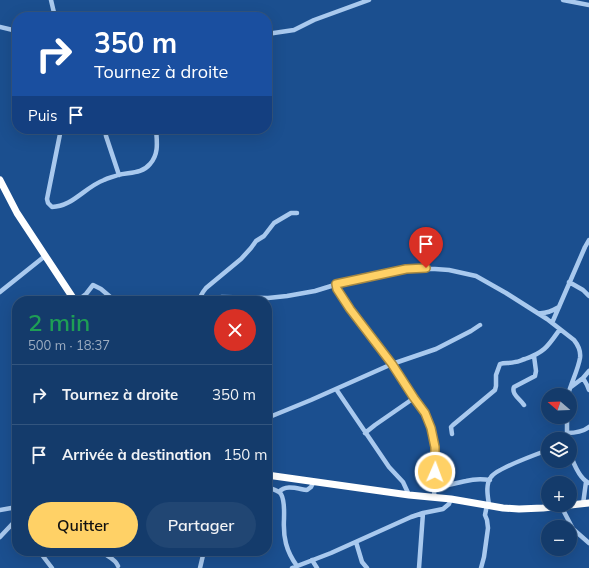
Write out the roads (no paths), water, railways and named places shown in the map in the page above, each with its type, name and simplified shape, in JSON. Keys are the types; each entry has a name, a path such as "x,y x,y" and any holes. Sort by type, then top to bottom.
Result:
{"highway":[{"path":"0,180 17,213 73,296"},
{"path":"272,476 519,509 541,507"}],"street":[{"path":"51,0 54,12"},
{"path":"272,33 294,30 314,20 369,0"},
{"path":"563,0 589,5"},
{"path":"0,27 12,30"},
{"path":"60,134 47,199 49,206 56,206 70,202 103,180 141,171 147,168 156,155 156,134"},
{"path":"106,134 119,175"},
{"path":"201,296 211,283 241,259 256,241 264,236 274,223 291,214 297,213"},
{"path":"552,323 569,282 587,248 589,240"},
{"path":"0,292 45,256"},
{"path":"272,298 304,294 336,284 406,269 449,270 476,276 552,323 574,340 577,344 580,357 570,388"},
{"path":"569,282 583,290 589,296"},
{"path":"336,284 337,289 350,309 392,364 425,413 433,435 436,450 434,497"},
{"path":"83,296 93,285 109,296"},
{"path":"538,314 550,312 559,307"},
{"path":"272,416 392,364 436,349 480,325"},
{"path":"452,434 451,427 495,390 495,378 498,366 500,364 504,362 517,362 534,356 550,344 560,329"},
{"path":"524,405 513,391 514,387 535,376 536,371 534,356"},
{"path":"570,388 583,378 589,371"},
{"path":"583,378 586,381 589,390"},
{"path":"336,389 389,467 403,482 409,495"},
{"path":"365,432 414,398"},
{"path":"577,432 581,432 589,426"},
{"path":"481,568 488,528 485,515 488,505 488,487 491,476 541,452"},
{"path":"576,468 588,482 586,503"},
{"path":"434,488 456,484 467,480 490,480"},
{"path":"279,492 286,488 307,490 311,487 314,481"},
{"path":"272,488 282,495 287,548 295,567 331,553 411,517 443,509 450,504 451,499"},
{"path":"0,510 12,508"},
{"path":"564,512 573,529 589,543"},
{"path":"419,568 423,513"},
{"path":"0,538 12,525"},
{"path":"356,542 362,562 367,568"},
{"path":"43,556 52,568"},
{"path":"108,556 115,560 118,566"},
{"path":"200,568 203,556"},
{"path":"312,560 317,568"}]}
